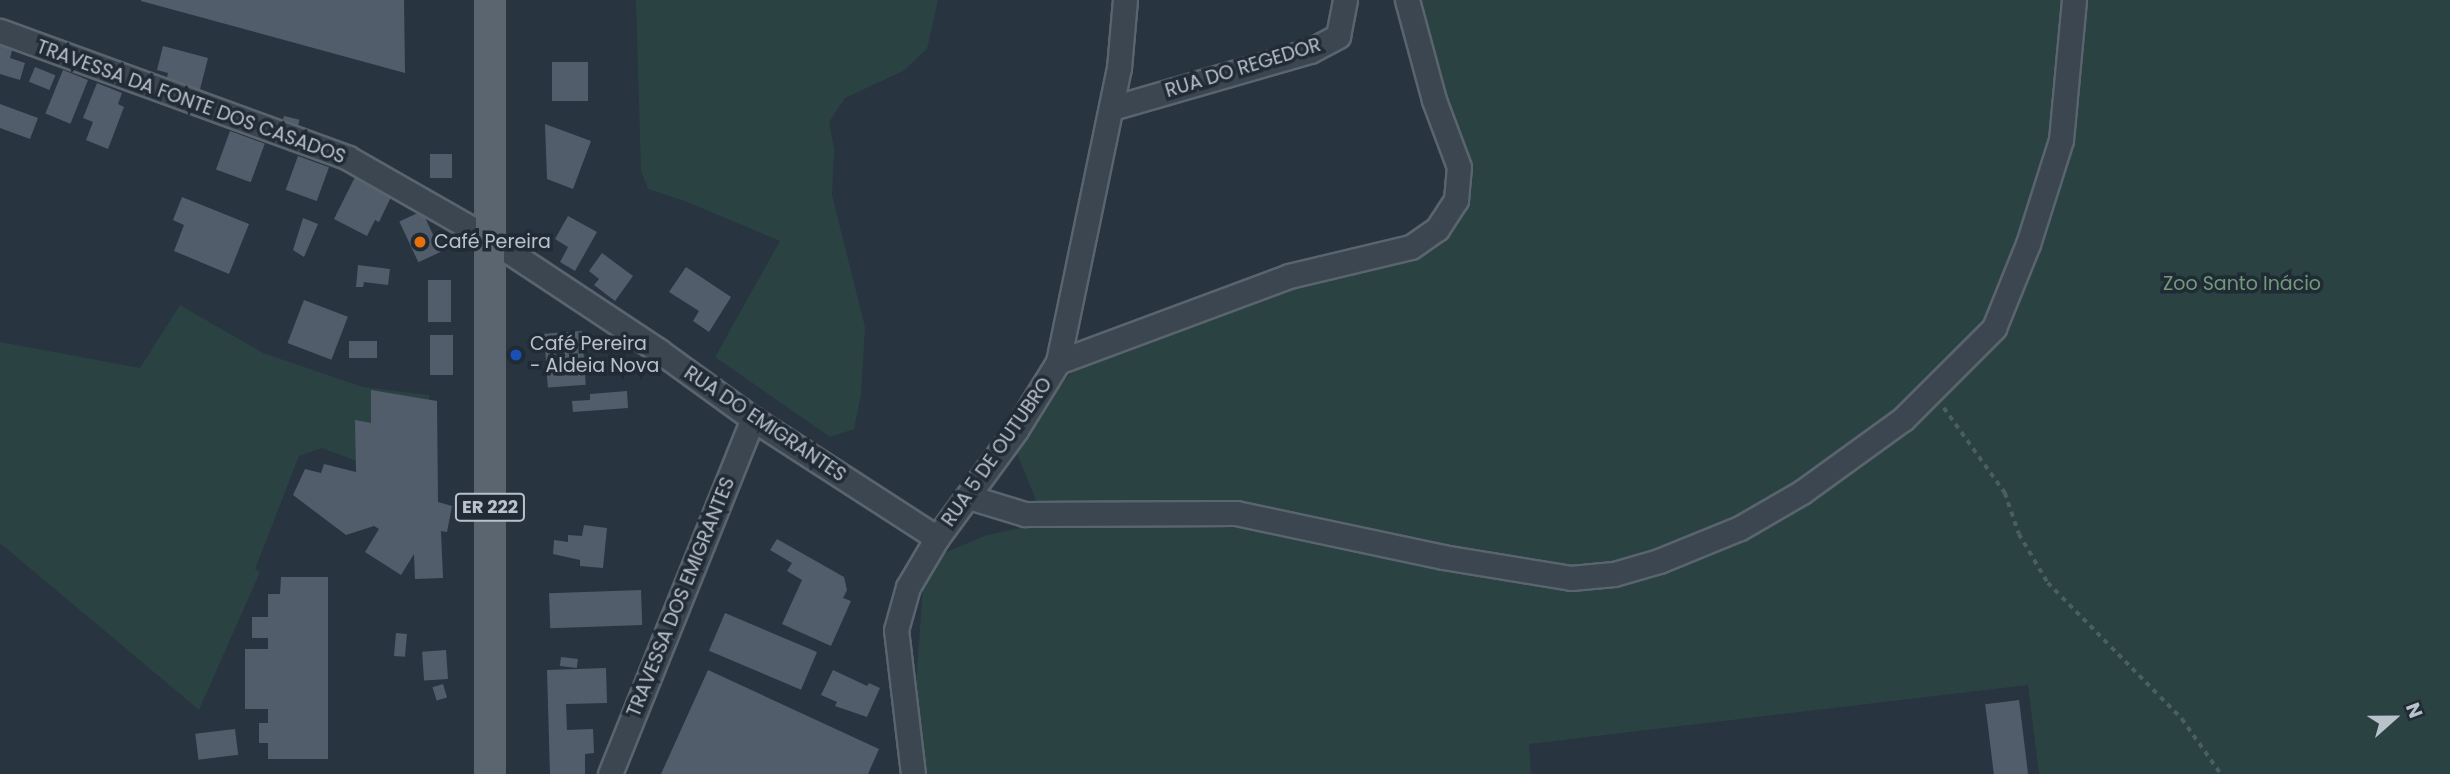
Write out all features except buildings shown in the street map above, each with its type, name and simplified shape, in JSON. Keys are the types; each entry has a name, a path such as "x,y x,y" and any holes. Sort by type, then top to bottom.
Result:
{"main road":[{"name":"ER 222","path":"490,0 490,774"}],"street":[{"name":"RUA 5 DE OUTUBRO","path":"913,774 896,630 908,587 937,538 970,497 1058,362 1112,108 1119,68 1125,0"},
{"name":"RUA DO REGEDOR","path":"1112,108 1310,51 1338,36 1345,0"},
{"path":"1058,362 1289,276 1411,247 1437,229 1456,200 1459,167 1434,100 1407,0"},
{"path":"970,497 1025,514 1236,513 1443,557 1571,578 1614,574 1659,561 1740,528 1813,484 1903,419 1994,328 2028,244 2061,140 2074,0"},
{"name":"TRAVESSA DA FONTE DOS CASADOS","path":"0,31 348,158 490,239"},
{"name":"RUA DO EMIGRANTES","path":"490,239 659,351 753,419 937,538"},
{"name":"TRAVESSA DOS EMIGRANTES","path":"610,774 753,419"}],"path":[{"path":"1929,394 1946,410 2006,493 2019,534 2048,583 2182,719 2221,774"}],"green space":[{"path":"636,0 938,0 927,49 903,71 845,98 829,122 834,149 832,195 865,327 861,394 854,429 830,437 715,357 780,241 685,201 648,189 641,171"},
{"name":"Zoo Santo Inácio","path":"1416,0 2450,0 2450,774 2039,774 2028,685 1529,744 1531,774 926,774 915,698 923,586 935,557 987,535 1030,526 1038,505 1013,444 1072,372 1126,330 1403,240 1438,220 1457,177"},
{"path":"180,305 263,353 363,387 429,395 432,489 322,448 299,456 255,569 260,572 199,710 0,543 0,342 140,368"}],"place":[{"name":"Café Pereira","path":"420,242"},
{"name":"Café Pereira - Aldeia Nova","path":"516,355"}]}
